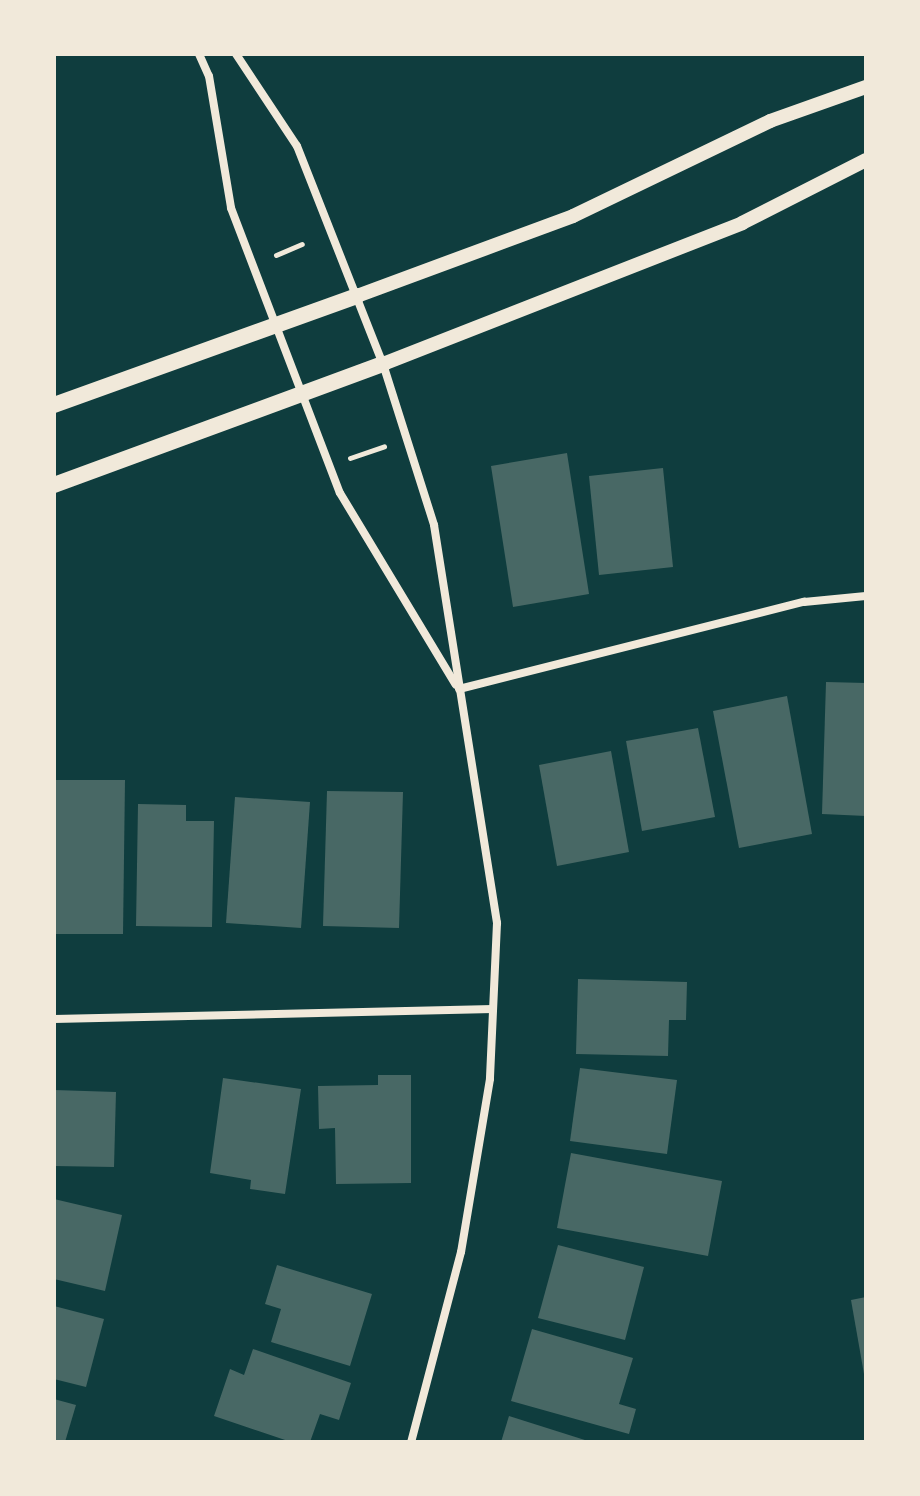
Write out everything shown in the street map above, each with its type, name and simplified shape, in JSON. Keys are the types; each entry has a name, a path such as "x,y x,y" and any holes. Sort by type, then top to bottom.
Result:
{"main road":[{"path":"54,405 272,324 357,296"},
{"path":"54,485 383,364"}],"street":[{"path":"199,54 209,76 231,208 272,324 303,393 340,493 459,689"},
{"path":"236,54 297,146 383,364 434,525 497,923 490,1079 461,1252 411,1442"},
{"path":"357,296 573,216 770,121 866,87"},
{"path":"383,364 742,223 866,160"},
{"path":"459,689 804,602 866,596"},
{"path":"54,1019 493,1009"}],"path":[{"path":"276,255 302,244"},
{"path":"349,458 384,446"}],"building":[{"path":"567,453 589,594 513,607 491,466"},
{"path":"663,468 673,567 599,575 589,476"},
{"path":"826,682 866,683 866,816 822,814"},
{"path":"787,696 812,834 739,848 713,711"},
{"path":"698,728 715,817 642,831 626,741"},
{"path":"611,751 629,852 557,866 539,765"},
{"path":"54,780 125,780 123,934 54,934"},
{"path":"327,791 403,792 399,928 323,926"},
{"path":"235,797 310,802 301,928 226,923"},
{"path":"138,804 186,805 186,821 214,821 212,927 136,926"},
{"path":"578,979 687,982 686,1020 669,1020 668,1056 576,1054"},
{"path":"580,1068 677,1080 667,1154 570,1141"},
{"path":"378,1075 411,1075 411,1183 336,1184 335,1128 319,1129 318,1086 378,1085"},
{"path":"223,1078 301,1089 285,1194 250,1189 251,1180 210,1173"},
{"path":"54,1090 116,1092 114,1167 54,1166"},
{"path":"571,1153 722,1181 708,1256 557,1228"},
{"path":"54,1199 122,1215 105,1291 54,1279"},
{"path":"558,1245 644,1267 625,1340 538,1318"},
{"path":"277,1265 372,1294 350,1366 271,1342 281,1309 265,1304"},
{"path":"866,1297 866,1374 864,1374 851,1300"},
{"path":"54,1306 104,1319 86,1387 54,1379"},
{"path":"532,1329 633,1358 619,1404 636,1409 629,1434 511,1401"},
{"path":"253,1349 351,1383 339,1420 320,1414 310,1442 291,1442 214,1416 230,1369 244,1375"},
{"path":"54,1399 76,1405 65,1442 54,1442"},
{"path":"509,1416 588,1441 588,1442 501,1442"}]}
